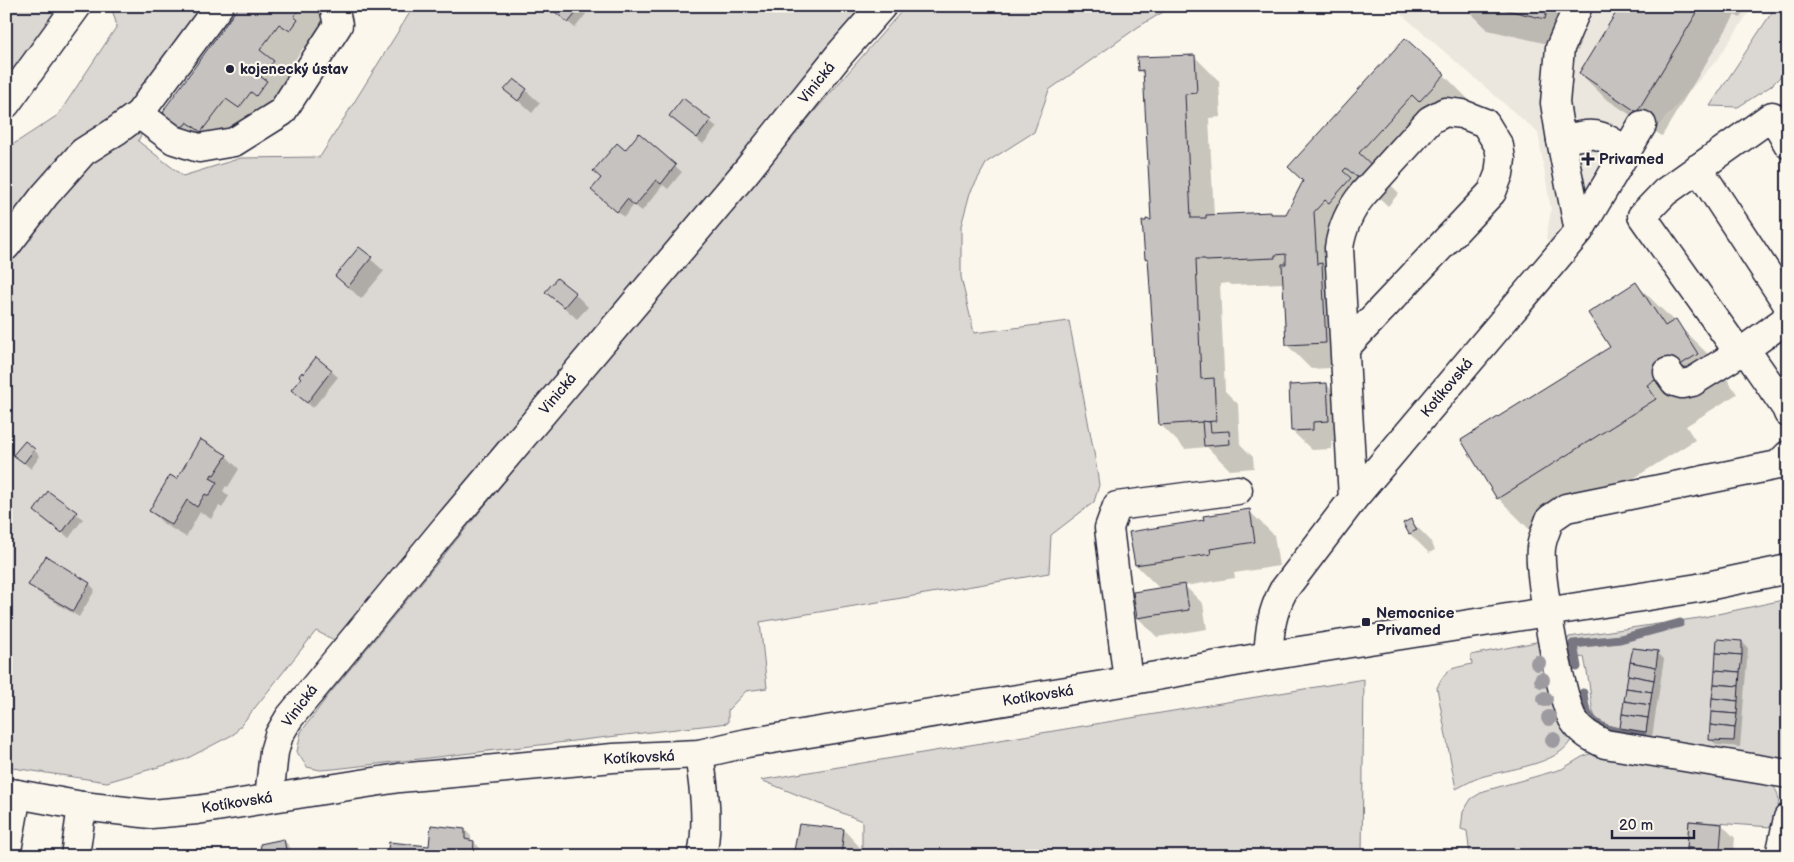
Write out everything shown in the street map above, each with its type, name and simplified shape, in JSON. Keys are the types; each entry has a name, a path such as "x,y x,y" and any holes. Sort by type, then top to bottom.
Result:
{"street":[{"path":"6,104 76,6"},
{"path":"6,246 45,195 83,152 139,114 219,6"},
{"path":"139,114 174,140 199,148 234,142 282,112 338,25 334,6"},
{"name":"Vinická","path":"268,798 279,734 289,718 455,516 744,174 840,54 882,6"},
{"path":"1578,6 1560,48 1555,103 1579,231"},
{"path":"1345,348 1492,192 1500,174 1502,159 1500,146 1485,123 1462,114 1445,112 1430,120 1353,207 1341,232 1339,248 1353,499"},
{"path":"1785,401 1742,351 1642,216 1665,192 1772,116 1788,144"},
{"name":"Kotíkovská","path":"1268,656 1271,621 1283,590 1353,499 1579,231 1642,125"},
{"path":"1561,140 1587,133 1606,137 1626,151"},
{"path":"1698,168 1788,307"},
{"path":"1668,372 1675,382 1682,384 1692,382 1742,351 1784,321 1788,314"},
{"path":"1783,460 1566,508 1550,518 1541,548 1548,612 1564,694 1573,720 1590,736 1605,744 1788,774"},
{"path":"1128,681 1109,528 1117,506 1238,490"},
{"name":"Kotíkovská","path":"11,793 82,806 152,814 197,810 399,778 613,758 699,754 748,744 1268,656 1698,588 1788,569"},
{"path":"699,754 706,796 705,841 702,856"},
{"path":"6,856 11,793"},
{"path":"75,856 82,806"},
{"path":"1780,856 1788,818"}],"shaded area":[{"path":"6,6 62,6 6,82"},
{"path":"111,6 221,6 183,54 138,141 183,176 241,158 320,157 414,6 871,6 340,643 316,631 234,734 186,759 107,782 6,767 6,149 58,115 117,26"},
{"path":"906,6 1173,6 1138,27 1049,90 1034,132 987,162 970,193 961,226 961,277 974,333 1069,321 1099,485 1094,502 1051,535 1049,573 760,622 767,688 746,691 728,710 728,723 334,769 320,770 307,767 297,752 301,732 327,697 726,213"},
{"name":"Privamed","path":"1392,6 1753,6 1717,60 1650,135 1608,198 1592,239 1570,266 1546,238 1551,210 1538,133"},
{"path":"1776,6 1788,6 1788,69 1771,86 1738,107 1710,106"},
{"path":"1788,599 1788,760 1645,738 1658,651 1633,648 1620,728 1604,724 1593,713 1584,657 1570,659 1567,641 1569,637 1699,618"},
{"path":"1541,641 1553,706 1563,730 1571,740 1555,755 1544,761 1481,777 1456,789 1437,688 1440,681 1446,672 1472,664 1471,655"},
{"path":"1364,679 1362,856 862,856 862,821 761,780"},
{"path":"1595,752 1768,781 1777,792 1778,798 1777,809 1771,827 1689,821 1687,856 1470,856 1467,831 1461,829 1463,812 1471,799 1484,791 1562,769 1582,757"}],"building":[{"name":"kojenecký ústav","path":"239,6 301,6 294,16 298,20 290,31 279,24 260,50 274,61 261,77 267,81 256,96 251,92 239,108 226,99 201,132 187,122 179,128 164,120 165,108"},
{"path":"558,6 581,7 568,23 554,11"},
{"path":"1490,6 1548,6 1545,19"},
{"path":"1620,6 1701,6 1637,112 1579,73"},
{"path":"1405,38 1445,74 1419,102 1412,95 1359,153 1375,168 1363,182 1346,168 1343,171 1351,178 1329,203 1325,200 1314,212 1317,264 1322,263 1326,343 1286,345 1282,264 1286,264 1286,254 1275,255 1275,258 1206,261 1205,259 1196,259 1201,379 1214,378 1216,421 1159,425 1148,258 1145,259 1142,221 1146,221 1146,219 1151,220 1143,70 1138,71 1137,57 1195,55 1197,93 1185,94 1191,218 1206,218 1206,215 1271,212 1271,214 1286,214 1303,181 1288,167"},
{"path":"514,79 527,89 518,101 504,90"},
{"path":"683,98 711,120 697,138 669,116"},
{"path":"639,133 676,165 661,184 656,180 635,206 627,199 617,212 591,190 601,178 593,171 617,143 625,150"},
{"path":"359,247 372,257 348,287 335,276"},
{"path":"557,278 576,293 564,307 545,292"},
{"path":"1636,282 1665,326 1676,319 1698,354 1647,385 1656,399 1497,499 1461,440 1610,347 1588,313"},
{"path":"316,357 332,370 307,403 291,390 301,378 299,376 302,372 303,374"},
{"path":"1327,383 1329,421 1313,422 1313,430 1291,431 1289,385"},
{"path":"1202,421 1210,422 1211,432 1229,431 1230,444 1204,446"},
{"path":"200,439 227,455 210,478 217,482 209,496 205,494 197,507 187,500 172,525 149,511 170,475 177,479"},
{"path":"25,441 35,449 24,463 13,455"},
{"path":"48,491 77,512 62,533 34,511"},
{"path":"1250,509 1255,542 1210,549 1211,554 1135,565 1129,532 1204,520 1203,516"},
{"path":"1411,519 1417,530 1409,534 1403,523"},
{"path":"46,556 90,583 73,611 28,585"},
{"path":"1185,584 1189,610 1137,618 1133,592"},
{"path":"1717,639 1742,641 1742,655 1716,653"},
{"path":"1633,648 1658,651 1656,667 1630,662"},
{"path":"1716,653 1742,655 1740,672 1715,670"},
{"path":"1630,662 1656,667 1654,680 1628,675"},
{"path":"1715,670 1740,672 1739,686 1714,684"},
{"path":"1628,675 1654,680 1652,692 1626,688"},
{"path":"1714,684 1739,686 1738,701 1712,698"},
{"path":"1626,688 1652,692 1650,705 1624,701"},
{"path":"1712,698 1738,701 1737,714 1711,712"},
{"path":"1624,701 1650,705 1648,718 1622,714"},
{"path":"1711,712 1737,714 1735,728 1710,725"},
{"path":"1622,714 1648,718 1646,732 1620,728"},
{"path":"1710,725 1735,728 1734,741 1709,740"},
{"path":"1689,821 1722,824 1720,850 1687,848"},
{"path":"799,824 844,829 841,856 793,856"},
{"path":"431,825 465,829 465,839 474,841 473,856 387,856 389,842 429,846"},
{"path":"284,839 287,855 262,856 260,844"},
{"path":"1687,848 1720,850 1720,856 1687,856"}],"waterway":[{"path":"1577,667 1573,644 1620,639 1680,623"},
{"path":"1583,693 1587,712 1597,724 1611,730 1642,736"}],"place":[{"name":"kojenecký ústav","path":"230,69"},
{"name":"Privamed","path":"1588,159"},
{"name":"Nemocnice Privamed","path":"1366,622"}]}
